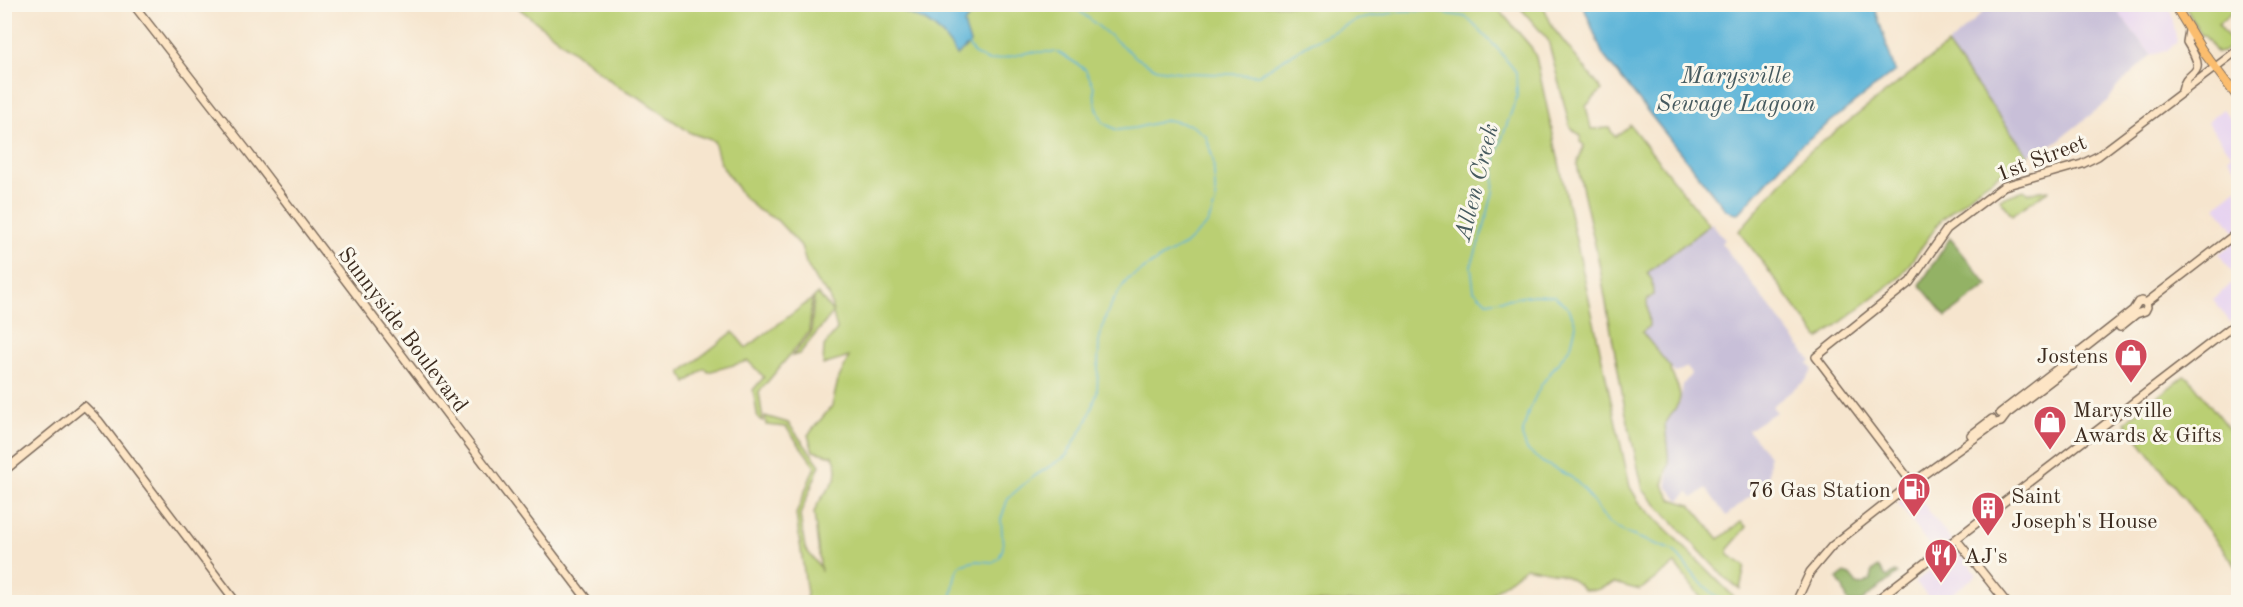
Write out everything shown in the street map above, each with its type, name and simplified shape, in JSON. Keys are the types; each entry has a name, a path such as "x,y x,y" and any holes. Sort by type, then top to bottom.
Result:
{"main road":[{"path":"2174,4 2189,30 2238,98"}],"street":[{"name":"Sunnyside Boulevard","path":"133,4 589,603"},
{"path":"2182,91 2183,84 2192,76 2197,66 2197,60 2187,42 2189,30"},
{"name":"1st Street","path":"1912,483 1816,357 1910,282 1947,229 2004,186 2082,164 2098,156 2238,50"},
{"path":"1796,603 1810,572 1821,556 1994,421 2001,422 2001,415 2138,310 2140,301 2146,303 2238,232"},
{"path":"1874,603 2238,322"},
{"path":"4,471 84,406 99,421 236,603"},
{"path":"1956,540 2006,603"}],"shaded area":[{"path":"2112,4 2151,55 2117,87 2108,101 2056,142 2028,155 1947,45 1991,5"},
{"path":"2113,5 2167,5 2171,12 2177,42 2166,51 2151,55"},
{"path":"2223,109 2238,129 2238,171 2228,158 2232,155 2207,122"},
{"path":"2238,188 2238,236 2216,206"},
{"path":"1712,223 1725,240 1721,243 1811,361 1808,364 1813,370 1806,380 1772,406 1776,412 1748,430 1769,456 1768,481 1726,516 1706,488 1693,498 1688,492 1679,500 1667,486 1669,464 1665,424 1680,402 1683,385 1691,374 1687,367 1675,373 1642,332 1649,325 1647,273"},
{"path":"2238,239 2238,279 2219,254"},
{"path":"2238,279 2238,315 2230,322 2213,299"},
{"path":"1910,494 1916,494 1977,575 1941,602 1933,602 1915,582 1943,560 1935,549 1932,549 1898,503"}],"green space":[{"path":"516,5 1495,5 1531,47 1536,57 1630,487 1639,502 1739,602 1704,602 1675,564 1640,590 1614,583 1596,590 1584,590 1564,576 1526,567 1484,600 1485,602 805,602 807,594 796,514 815,466 786,427 766,425 765,416 788,423 820,465 800,515 805,548 820,567 821,572 814,513 837,473 833,456 813,451 808,435 832,406 838,380 849,357 823,365 824,346 837,330 833,313 799,354 792,356 811,333 814,297 818,294 833,312 829,295 817,283 806,263 801,246 777,220 758,210 742,195 720,163 714,141 691,133 640,98 619,87"},
{"path":"1518,5 1543,5 1553,28 1602,90 1586,106 1591,129 1609,128 1615,137 1630,125 1709,225 1647,273 1652,280 1653,295 1647,300 1649,326 1642,332 1671,368 1680,393 1678,403 1665,424 1669,464 1663,485 1671,499 1691,505 1719,539 1741,522 1747,527 1728,549 1729,555 1745,566 1740,589 1725,578 1643,490 1625,409 1598,258 1577,164 1584,145 1580,142 1581,136 1570,127 1548,40"},
{"path":"2184,5 2238,5 2238,8 2218,24 2234,44 2223,52 2217,53 2204,35 2202,36"},
{"path":"1947,45 2028,155 1978,189 1941,220 1901,276 1819,339 1739,231 1804,156"},
{"path":"2024,190 2028,193 2049,190 2012,215 2000,199"},
{"path":"1950,238 1988,285 1946,317 1920,285"},
{"path":"812,299 809,332 759,392 763,421 758,419 753,390 764,377 748,361 708,372 705,368 686,383 681,372 733,332 746,348"},
{"path":"2184,376 2189,378 2238,441 2238,569 2125,422"},
{"path":"1878,567 1887,577 1895,572 1897,574 1861,602 1848,602 1837,579 1845,573 1861,585 1871,580 1871,573"}],"water":[{"path":"894,5 979,5 964,24 970,43 957,56 945,38 933,26"},
{"name":"Marysville Sewage Lagoon","path":"1583,5 1874,5 1895,71 1796,149 1740,212 1736,213 1726,210 1603,55"}],"waterway":[{"name":"Allen Creek","path":"1071,4 1137,58 1157,69 1188,73 1258,75 1310,43 1357,20 1366,18 1403,11 1430,11 1466,17 1496,47 1516,72 1517,96 1496,155 1493,192 1471,266 1474,291 1487,302 1534,295 1554,296 1569,308 1576,325 1571,346 1541,385 1528,412 1522,436 1527,450 1542,462 1571,477 1582,487 1608,523 1628,534 1674,551 1699,581 1723,602"},
{"path":"931,602 938,597 945,602 950,600 955,575 960,565 976,561 993,562 999,558 1003,548 1001,519 1008,498 1030,479 1066,456 1088,419 1097,393 1099,341 1106,315 1114,299 1127,280 1185,245 1208,223 1216,202 1213,159 1206,136 1191,125 1168,120 1117,130 1103,123 1095,103 1094,87 1085,69 1058,52 1031,52 989,61 974,54 967,43"}],"place":[{"name":"Jostens","path":"2131,384"},
{"name":"Marysville Awards & Gifts","path":"2050,451"},
{"name":"76 Gas Station","path":"1914,518"},
{"name":"Saint Joseph's House","path":"1988,537"},
{"name":"AJ's","path":"1941,584"}]}
